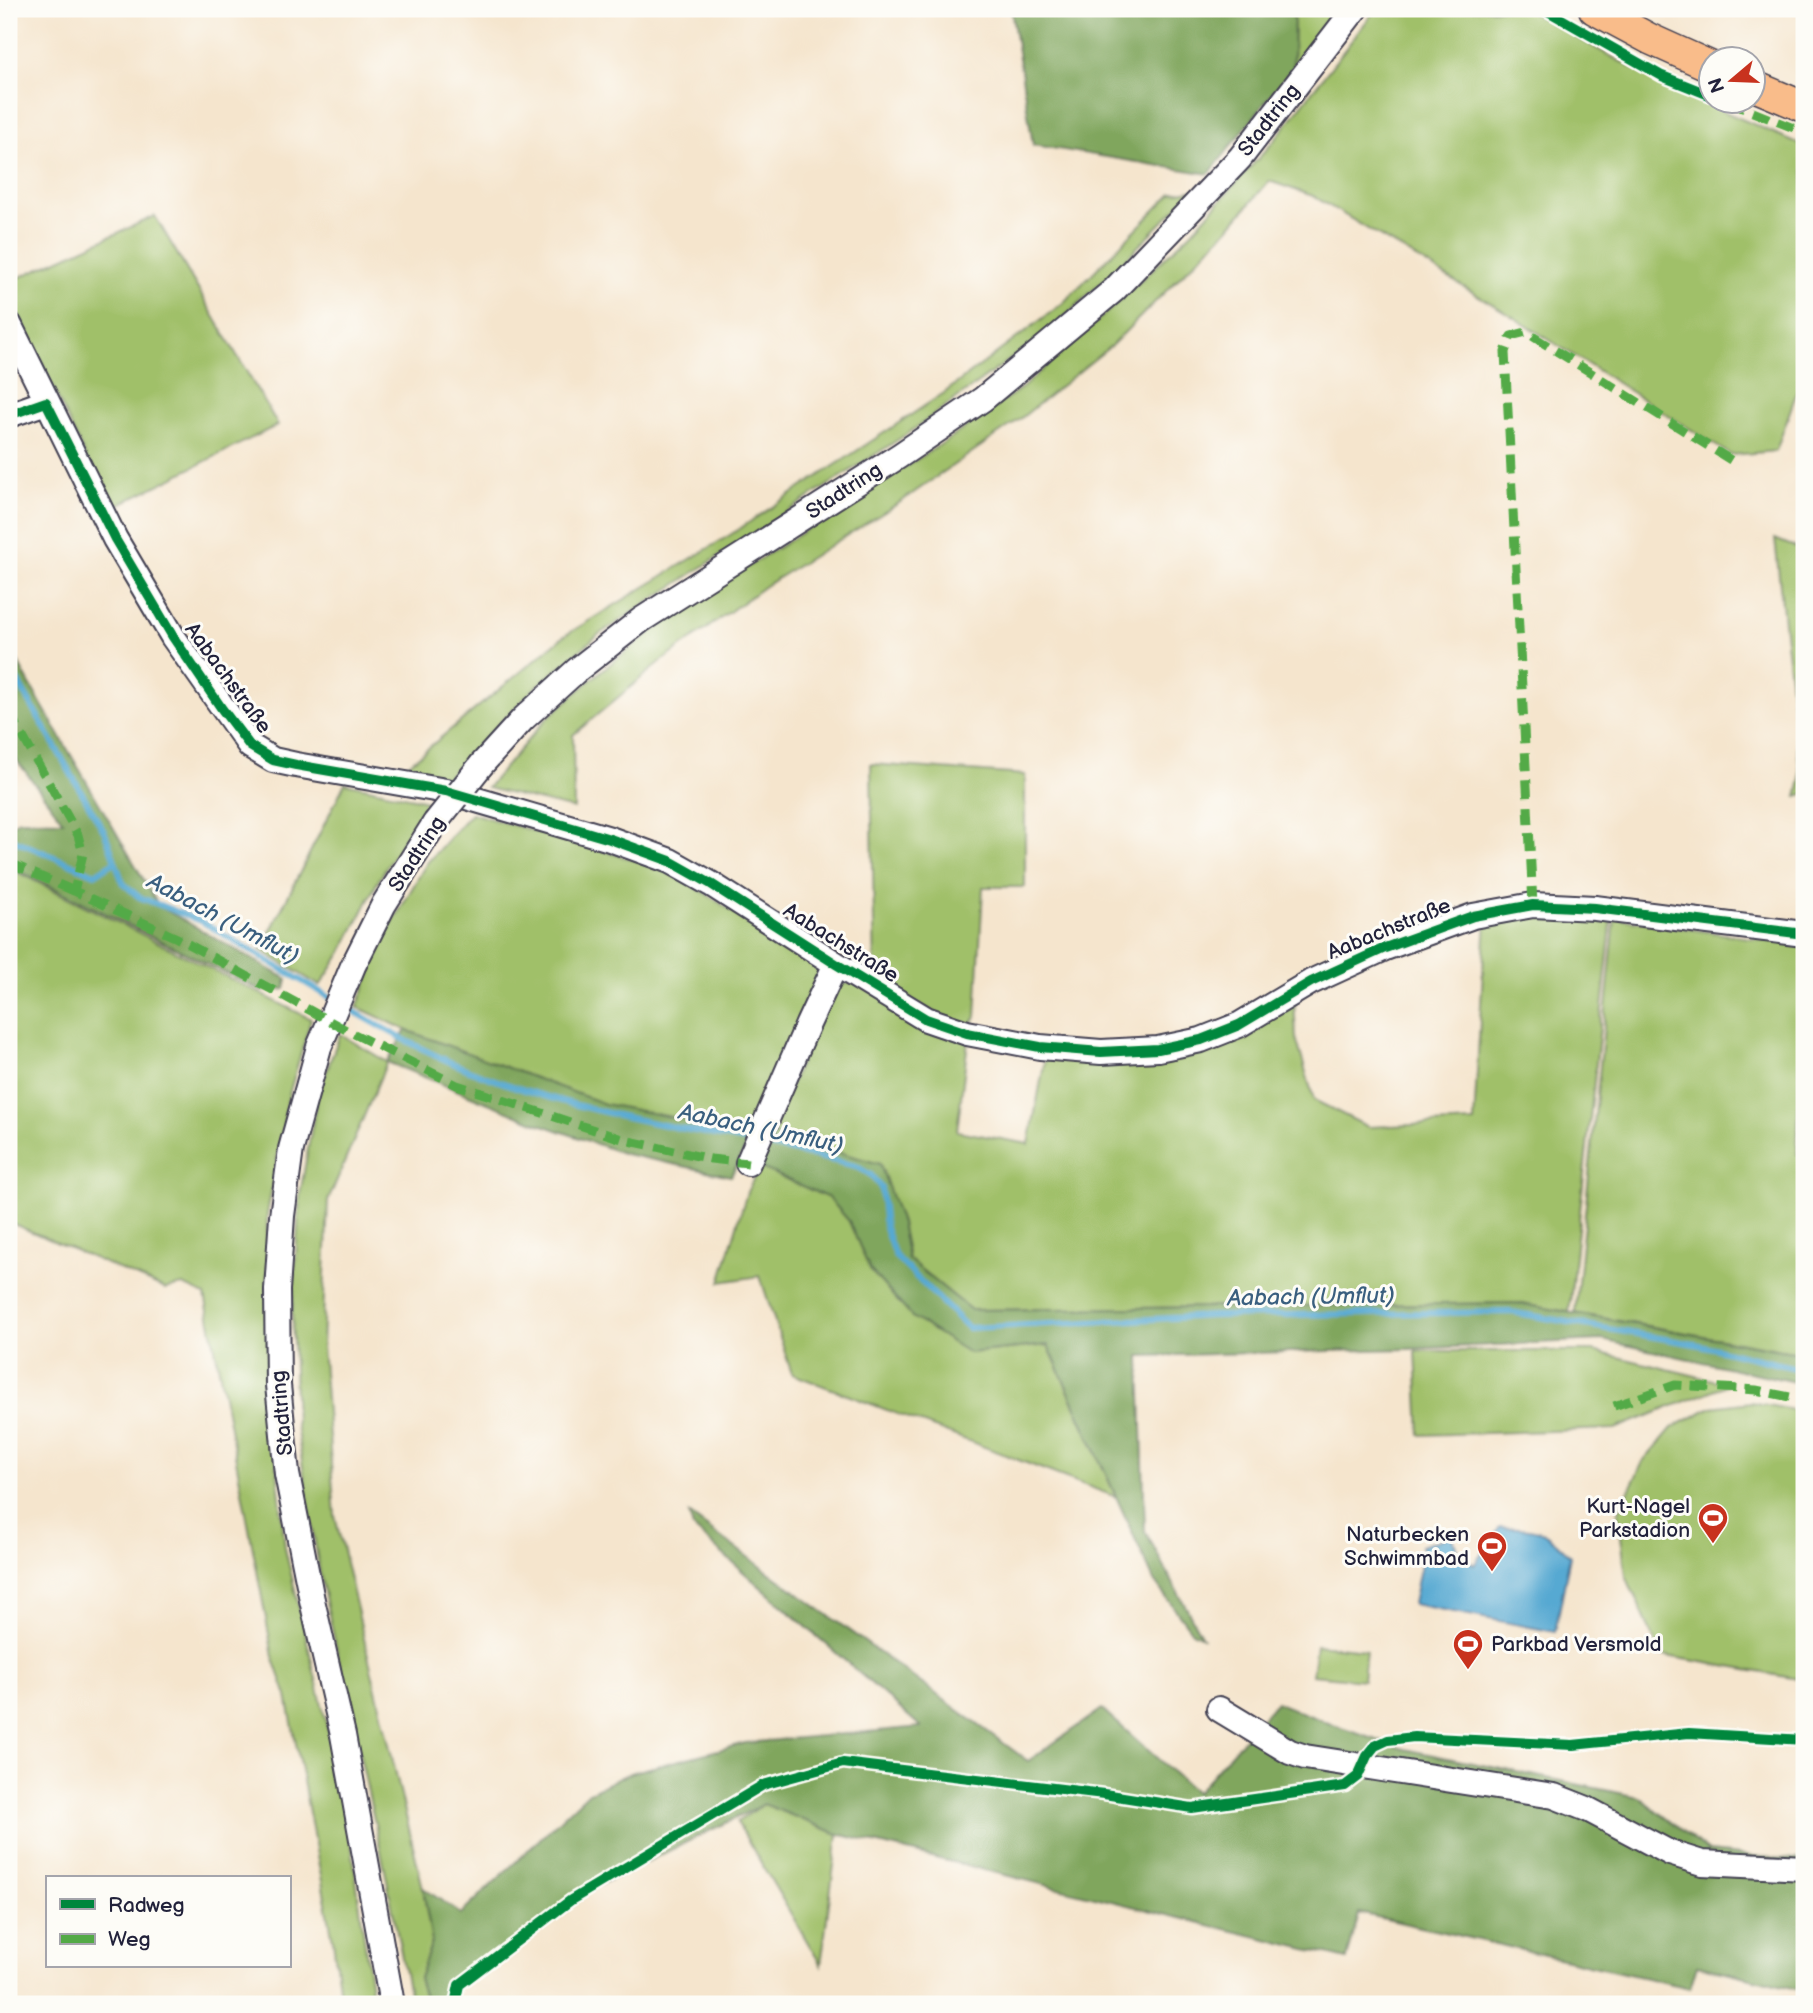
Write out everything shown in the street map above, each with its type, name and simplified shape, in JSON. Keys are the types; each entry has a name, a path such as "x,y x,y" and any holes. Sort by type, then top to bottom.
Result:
{"main road":[{"path":"1599,11 1650,39 1698,61"},
{"path":"1768,92 1804,107"}],"street":[{"name":"Stadtring","path":"392,2004 343,1735 287,1474 278,1385 277,1290 290,1149 318,1047 352,966 384,904 435,823 482,764 523,719 577,670 640,620 983,399 1114,290 1240,158 1354,9"},
{"name":"Aabachstraße","path":"9,324 121,550 173,637 250,746 273,760 446,791 610,839 670,862 711,884 926,1018 967,1033 1040,1047 1101,1052 1158,1049 1201,1040 1239,1025 1311,982 1385,948 1473,916 1533,905 1595,908 1804,934"},
{"path":"9,415 47,402"},
{"path":"754,1150 836,964"},
{"path":"1219,1709 1290,1752 1305,1758 1554,1796 1587,1809 1670,1853 1702,1863 1804,1868"}],"green space":[{"path":"1011,9 1294,9 1293,67 1209,174 1033,145"},
{"path":"1294,9 1335,9 1293,67"},
{"path":"1376,9 1525,9 1665,86 1698,100 1698,116 1734,116 1804,146 1804,371 1776,451 1731,455 1502,310 1313,196 1269,181 1228,229 1112,345 1020,419 899,503 765,586 658,664 573,735 574,809 487,788 545,720 601,671 681,609 946,441 1023,387 1191,233 1273,142"},
{"path":"1194,190 1114,271 1048,332 910,432 598,635 534,689 446,778 403,769 564,636 730,535 944,393 1063,303 1172,193"},
{"path":"155,216 278,425 110,509 9,295 9,282"},
{"path":"1775,539 1804,551 1804,794 1797,796 1801,780"},
{"path":"9,645 159,906 287,979 285,989 262,991 9,866 9,826 19,820 63,821 9,750"},
{"path":"871,764 1025,775 1025,887 983,887 976,1017 970,1026 942,1017 875,979"},
{"path":"345,783 427,801 377,883 342,952 320,986 261,950"},
{"path":"471,813 670,870 826,973 753,1133 605,1105 406,1030 357,1007 386,934 426,864"},
{"path":"9,868 311,1019 288,1098 267,1215 268,1377 285,1548 347,1811 373,2004 341,2004 333,1940 287,1696 273,1656 205,1295 183,1285 165,1289 9,1222"},
{"path":"1551,912 1612,917 1569,1312 1516,1303 971,1310 908,1259 901,1223 880,1164 770,1133 834,984 855,983 968,1041 957,1131 1029,1144 1046,1054 1132,1055 1294,996 1296,1038 1314,1100 1368,1127 1474,1122 1486,919"},
{"path":"1615,918 1804,946 1797,1155 1804,1156 1804,1354 1575,1313"},
{"path":"406,1030 605,1104 753,1133 731,1176 625,1154 537,1123 387,1062"},
{"path":"340,1034 387,1062 328,1201 322,1346 335,1516 423,1888 432,1942 419,1978 427,2004 411,2004 384,1865 320,1574 296,1425 292,1313 300,1194 317,1098"},
{"path":"770,1133 880,1164 901,1223 908,1259 971,1310 1516,1303 1804,1354 1804,1384 1602,1340 1408,1349 1140,1356 1145,1531 1202,1637 1192,1632 1154,1581 1048,1345 969,1353 912,1317 870,1270 849,1221 829,1198 759,1167"},
{"path":"759,1167 829,1198 849,1221 870,1270 912,1317 970,1353 1048,1345 1116,1497 792,1374 760,1276 720,1282 747,1192"},
{"path":"1416,1351 1593,1351 1729,1384 1615,1429 1420,1435"},
{"name":"Kurt-Nagel Parkstadion","path":"1751,1402 1804,1412 1804,1680 1661,1655 1626,1576 1618,1513 1643,1462 1672,1428 1711,1407"},
{"path":"689,1514 1028,1761 1102,1709 1196,1793 1276,1702 1404,1749 1639,1797 1709,1852 1804,1861 1804,1991 1697,1965 1690,1988 1359,1913 1347,1959 838,1834 764,1804 587,1891 454,1980 448,2004 427,2004 419,1978 432,1942 423,1888 461,1914 589,1792 630,1773 745,1743 921,1727 693,1528"},
{"path":"1316,1645 1366,1650 1363,1680 1312,1675"},
{"path":"764,1804 838,1834 821,1965 737,1822"}],"water":[{"name":"Naturbecken Schwimmbad","path":"1500,1527 1540,1531 1553,1539 1570,1556 1555,1632 1413,1604 1423,1553 1421,1546 1451,1536 1459,1553 1474,1565"}],"waterway":[{"name":"Aabach (Umflut)","path":"9,666 105,833 123,883 139,897 201,921 334,1000"},
{"path":"9,838 95,874 114,862"},
{"name":"Aabach (Umflut)","path":"343,1005 396,1035 468,1070 519,1088 618,1115 751,1142"},
{"name":"Aabach (Umflut)","path":"762,1144 856,1166 871,1175 881,1188 885,1228 895,1256 968,1328 1214,1316 1511,1312 1700,1345 1804,1370"}],"marked path":[{"path":"1763,116 1804,132"},
{"path":"1533,905 1505,352 1511,336 1526,332 1737,464"},
{"path":"9,712 78,835 83,854 74,891 177,938 348,1031 457,1085 625,1140 711,1159 748,1163"},
{"path":"9,866 12,864 74,891"},
{"path":"1614,1406 1675,1385 1756,1390 1804,1400"}],"cycle path":[{"path":"1544,9 1662,76 1698,90"},
{"path":"9,415 46,402 115,539 173,637 250,746 273,760 446,791 610,839 670,861 926,1019 967,1033 1040,1047 1101,1052 1158,1049 1201,1040 1239,1025 1311,982 1385,948 1473,916 1533,905 1595,908 1804,934"},
{"path":"455,2004 459,1985 571,1900 763,1785 843,1763 1104,1794 1192,1808 1345,1786 1358,1776 1375,1746 1388,1740 1414,1737 1573,1745 1689,1733 1804,1740"}],"place":[{"name":"Kurt-Nagel Parkstadion","path":"1713,1545"},
{"name":"Naturbecken Schwimmbad","path":"1492,1573"},
{"name":"Parkbad Versmold","path":"1468,1671"}]}
